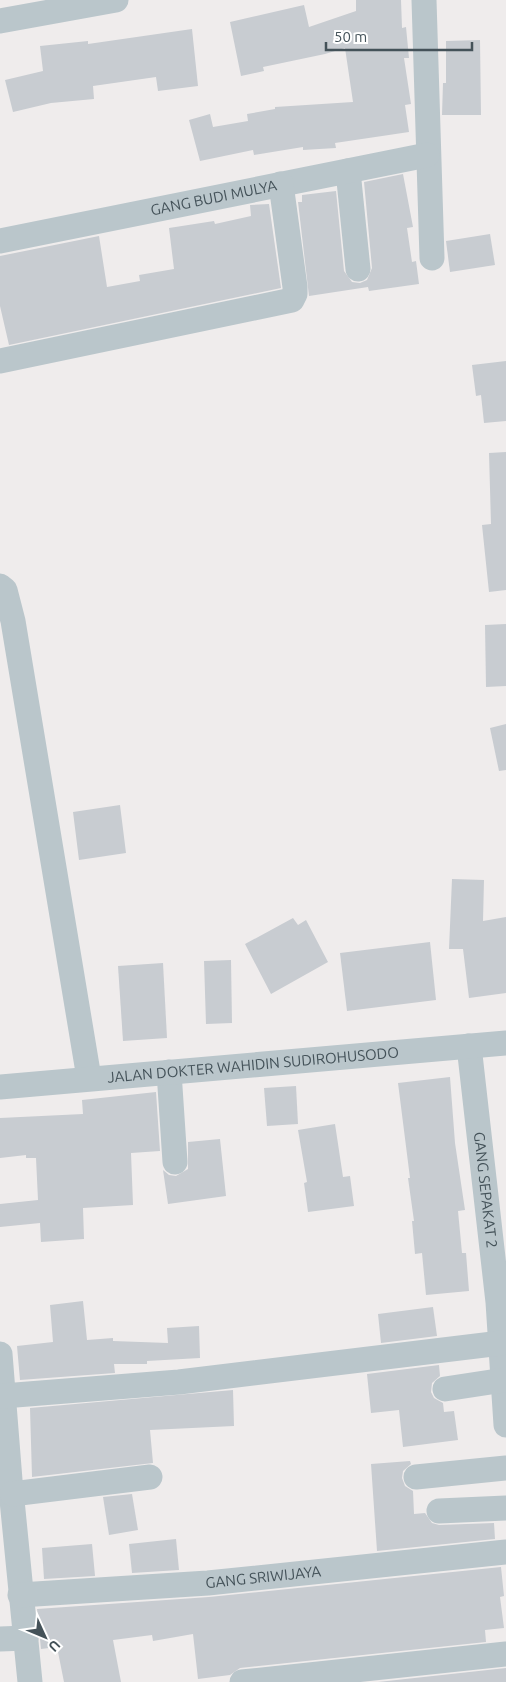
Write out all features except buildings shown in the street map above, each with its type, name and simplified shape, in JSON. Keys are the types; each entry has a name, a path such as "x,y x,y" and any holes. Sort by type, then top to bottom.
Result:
{"street":[{"path":"0,21 30,7 116,0"},
{"path":"424,0 427,155 432,258"},
{"name":"GANG BUDI MULYA","path":"0,241 427,155"},
{"path":"348,171 358,268"},
{"path":"0,360 292,300 295,294 295,286 281,184"},
{"path":"0,586 5,590 12,621 89,1078"},
{"name":"JALAN DOKTER WAHIDIN SUDIROHUSODO","path":"0,1087 506,1043"},
{"name":"GANG SEPAKAT 2","path":"469,1046 502,1302 500,1343 506,1424"},
{"path":"169,1072 175,1162"},
{"path":"3,1396 179,1382 500,1343"},
{"path":"0,1354 7,1484 30,1682"},
{"path":"445,1389 504,1380"},
{"path":"416,1477 506,1468"},
{"path":"7,1484 150,1477"},
{"path":"439,1511 506,1508"},
{"name":"GANG SRIWIJAYA","path":"20,1595 208,1583 506,1552"},
{"path":"0,1639 26,1638"},
{"path":"242,1682 506,1654"}]}
